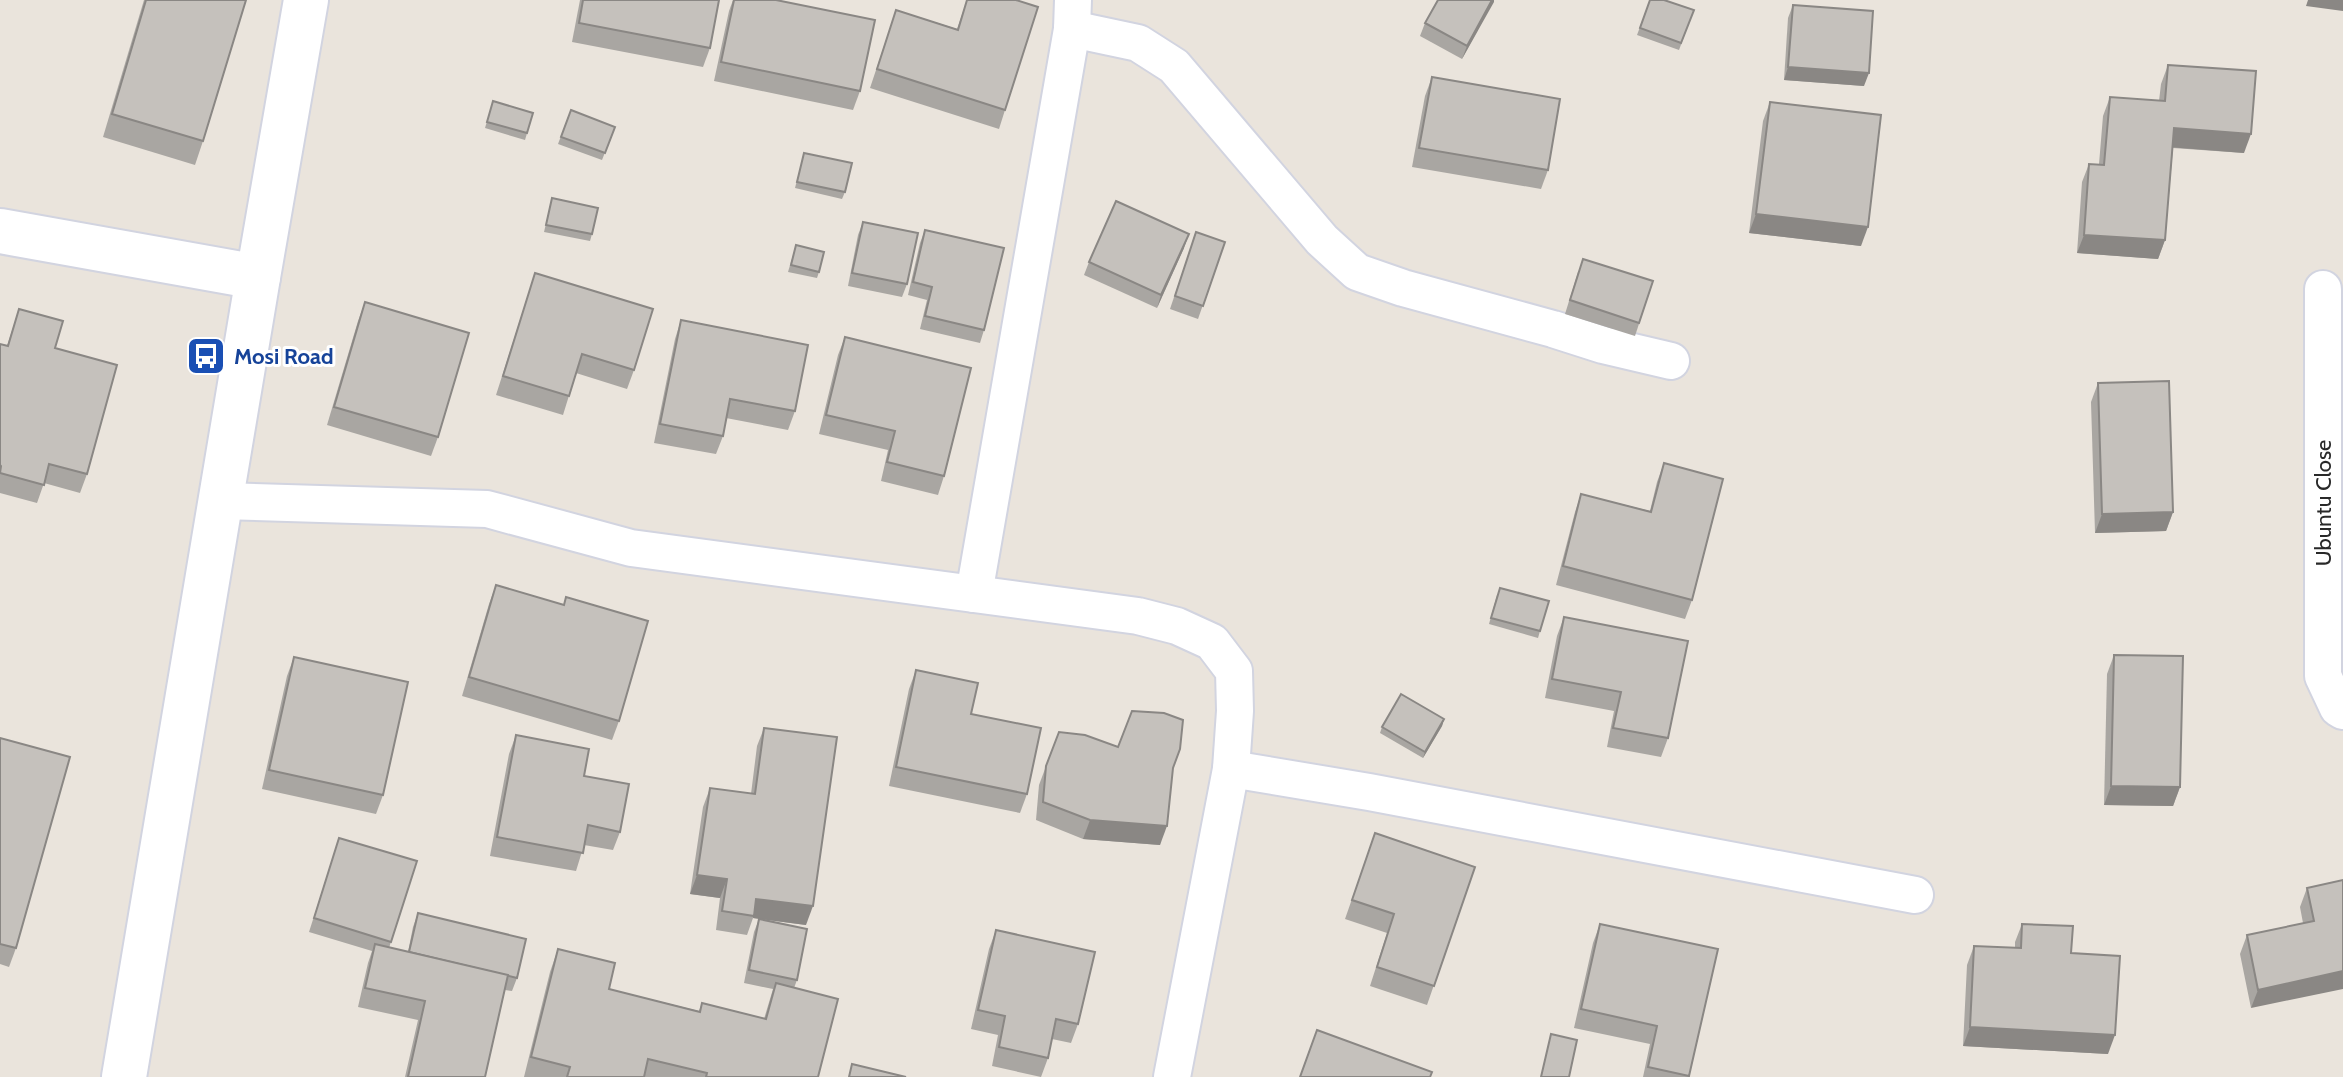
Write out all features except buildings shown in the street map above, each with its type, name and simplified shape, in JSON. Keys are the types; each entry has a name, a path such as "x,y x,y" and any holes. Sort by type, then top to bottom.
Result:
{"main road":[{"path":"124,1077 306,0"},
{"path":"0,231 258,277"}],"street":[{"path":"974,594 1072,14 1138,43 1174,66 1322,240 1357,272 1603,345 1671,361"},
{"name":"Ubuntu Close","path":"2323,289 2323,676 2338,708 2343,711"},
{"path":"221,501 487,509 631,548 1138,616 1177,626 1212,642 1234,671 1231,769 1172,1077"},
{"path":"1231,769 1915,895"}],"place":[{"name":"Mosi Road","path":"206,356"}]}
